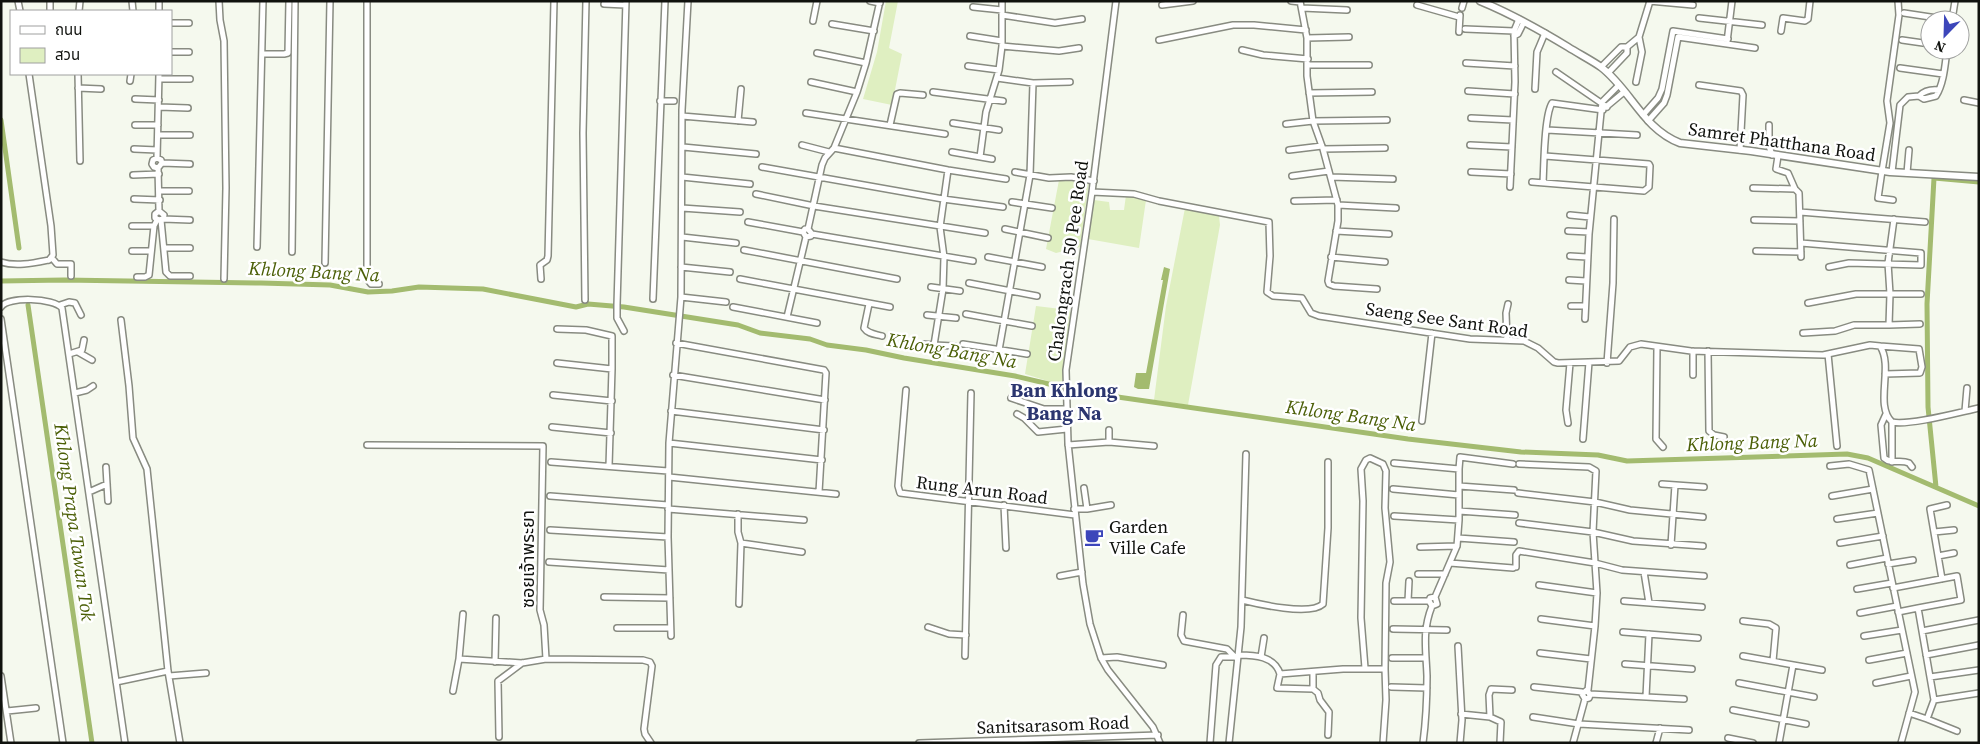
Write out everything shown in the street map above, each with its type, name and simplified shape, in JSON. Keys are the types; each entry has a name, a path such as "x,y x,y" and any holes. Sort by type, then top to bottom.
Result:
{"street":[{"path":"219,1 224,41 226,188 224,279"},
{"path":"257,247 263,1"},
{"path":"262,54 288,53 289,1"},
{"path":"292,225 295,1"},
{"path":"325,263 330,1"},
{"path":"367,1 367,280 371,284 379,284"},
{"path":"541,279 540,265 547,260 548,256 554,1"},
{"path":"586,1 583,133 586,300"},
{"path":"653,299 665,1"},
{"path":"671,636 668,474 673,375 681,297 682,116 688,1"},
{"path":"813,21 817,1"},
{"path":"788,317 801,262 805,229 808,229 819,176 825,158 834,148 857,92 866,63 880,2 870,1"},
{"path":"980,157 990,98 999,70 1002,44 1002,1"},
{"name":"Chalongrach 50 Pee Road","path":"1116,1 1094,181 1066,381 1067,429 1082,572 1090,624 1101,658 1108,670 1142,712 1158,735 1160,743"},
{"path":"1162,5 1193,1"},
{"path":"1291,1 1347,10"},
{"path":"1462,8 1464,1"},
{"name":"Samret Phatthana Road","path":"1480,1 1522,20 1601,67 1619,85 1645,118 1669,139 1680,143 1882,171 1979,177"},
{"path":"1636,82 1642,52 1639,37 1649,1 1693,5"},
{"path":"1728,42 1732,1"},
{"path":"1781,31 1783,18 1808,19 1810,1"},
{"path":"1893,200 1878,198 1890,123 1888,101 1899,15 1898,1"},
{"path":"604,4 625,3 617,305 617,318 624,331"},
{"path":"1301,4 1307,38 1309,92 1313,121 1337,202 1336,231 1327,278 1329,284 1377,289"},
{"path":"1417,5 1460,16 1462,30 1514,33"},
{"path":"973,7 1055,23 1082,20"},
{"path":"1904,13 1920,15"},
{"path":"1700,18 1762,25"},
{"path":"1510,187 1515,94 1514,33 1522,20"},
{"path":"172,22 189,23"},
{"path":"832,24 874,31"},
{"path":"1159,40 1233,25 1306,30"},
{"path":"1673,31 1755,48"},
{"path":"1645,118 1664,103 1667,96 1678,38 1673,31"},
{"path":"1645,118 1662,89 1673,31"},
{"path":"1535,90 1537,52 1545,33"},
{"path":"970,36 1002,44 1059,51 1079,48"},
{"path":"1601,67 1621,47 1627,47 1639,37"},
{"path":"1307,38 1349,38"},
{"path":"1678,38 1728,42"},
{"path":"1902,40 1920,43"},
{"path":"1608,73 1627,53 1627,47"},
{"path":"1242,50 1308,62 1369,64"},
{"path":"172,52 189,52"},
{"path":"817,53 866,63"},
{"path":"1892,172 1900,104 1908,97 1919,96 1923,92 1932,89 1939,90 1945,60"},
{"path":"1466,63 1515,66"},
{"path":"968,66 999,70"},
{"path":"1900,68 1943,74"},
{"path":"1666,69 1672,70"},
{"path":"1556,72 1604,106"},
{"path":"29,75 51,226 52,258 57,264 70,264 71,276"},
{"path":"78,75 80,161"},
{"path":"130,81 131,75"},
{"path":"137,276 146,277 149,275 154,226 160,220 163,213 159,211 160,169 157,158 159,76 190,79"},
{"path":"997,78 1034,83 1070,82"},
{"path":"811,82 857,92"},
{"path":"999,350 1030,175 1034,83"},
{"path":"1585,320 1590,217 1600,133 1604,106 1619,85"},
{"path":"1699,85 1741,91 1743,95 1740,150"},
{"path":"78,88 101,89"},
{"path":"738,121 741,89"},
{"path":"1468,91 1515,94"},
{"path":"933,92 1003,101"},
{"path":"1309,92 1372,92"},
{"path":"1543,183 1547,130 1552,103 1604,106 1624,92"},
{"path":"890,126 897,94 923,95"},
{"path":"135,99 159,100"},
{"path":"1964,100 1979,103"},
{"path":"660,101 674,101"},
{"path":"159,108 188,108"},
{"path":"806,113 945,134"},
{"path":"682,116 753,122"},
{"path":"1471,118 1513,120"},
{"path":"1286,124 1313,121 1387,120"},
{"path":"953,123 999,130"},
{"path":"135,125 158,125"},
{"path":"1756,251 1801,255 1800,193 1795,189 1788,173 1776,169 1775,155 1769,146 1769,125"},
{"path":"1547,130 1637,135"},
{"path":"158,135 190,135"},
{"path":"802,145 829,152"},
{"path":"1470,145 1512,147"},
{"path":"683,146 756,154"},
{"path":"1289,150 1322,147 1385,148"},
{"path":"834,148 1006,179"},
{"path":"134,149 157,150"},
{"path":"1907,173 1909,150"},
{"path":"952,152 992,159"},
{"path":"1532,182 1644,191 1649,186 1649,164 1545,156"},
{"path":"157,158 152,164 160,169"},
{"path":"133,174 190,164"},
{"path":"762,167 943,199 1003,207"},
{"path":"934,345 939,316 944,257 940,227 948,170"},
{"path":"1015,172 1049,178 1070,177 1094,181"},
{"path":"1471,172 1511,174"},
{"path":"1292,176 1330,174 1393,179"},
{"path":"682,177 750,184"},
{"path":"1753,188 1795,189"},
{"path":"160,191 189,191"},
{"name":"Saeng See Sant Road","path":"1092,192 1134,194 1164,202 1266,221 1270,225 1267,290 1269,294 1302,298 1311,312 1319,316 1470,339 1520,341 1531,344 1554,362 1607,363"},
{"path":"756,194 814,206 985,233"},
{"path":"134,199 160,200"},
{"path":"1294,201 1337,202 1396,208"},
{"path":"1012,202 1052,208"},
{"path":"682,208 740,212"},
{"path":"1800,212 1925,222"},
{"path":"1570,215 1590,217"},
{"path":"1614,219 1613,283 1607,363 1622,360 1633,345 1645,344 1693,351 1828,354 1865,346 1919,349 1922,367 1920,373 1885,374"},
{"path":"1889,325 1890,294 1888,264 1894,219"},
{"path":"160,220 190,220"},
{"path":"160,220 167,274 170,276 190,276"},
{"path":"1754,220 1800,221"},
{"path":"748,222 804,235 812,234 974,261"},
{"path":"132,226 154,226"},
{"path":"808,229 812,234"},
{"path":"1005,229 1048,238"},
{"path":"1336,231 1389,234"},
{"path":"1568,231 1589,232"},
{"path":"682,237 736,243"},
{"path":"1801,243 1921,253 1921,265 1849,263 1829,268"},
{"path":"164,248 190,248"},
{"path":"744,250 897,279"},
{"path":"132,251 151,251"},
{"path":"1570,256 1587,257"},
{"path":"988,257 1042,267"},
{"path":"1,262 17,264 52,258"},
{"path":"1331,258 1385,262"},
{"path":"681,267 730,272"},
{"path":"740,279 890,307"},
{"path":"1569,280 1586,281"},
{"path":"969,284 1037,296"},
{"path":"931,287 960,291"},
{"path":"1808,303 1856,294 1921,294"},
{"path":"681,297 726,302"},
{"path":"1,307 6,302 16,300 50,301 60,305 69,302 75,303 81,315"},
{"path":"868,304 864,328 871,334 882,336"},
{"path":"1507,340 1506,313 1508,304"},
{"path":"60,305 75,393 125,743"},
{"path":"1571,306 1585,306"},
{"path":"733,307 817,323"},
{"path":"966,314 1032,326"},
{"path":"927,315 956,318"},
{"path":"1,318 63,743"},
{"path":"121,320 133,438 147,469 169,674 180,743"},
{"path":"1803,333 1835,331 1854,325 1920,324"},
{"path":"556,329 586,330 610,334 612,338 609,466"},
{"path":"1422,422 1432,333"},
{"path":"69,354 78,352 84,347 84,340"},
{"path":"676,343 820,369 826,373 820,492"},
{"path":"922,344 954,346"},
{"path":"963,344 1027,354"},
{"path":"1880,346 1885,357 1886,414 1881,424 1884,458 1892,462 1903,460 1910,463 1912,467"},
{"path":"1657,347 1656,439 1663,447"},
{"path":"1693,351 1693,375"},
{"path":"1708,351 1709,431 1714,435 1724,437"},
{"path":"78,352 92,360"},
{"path":"1828,354 1836,446"},
{"path":"1583,439 1588,362"},
{"path":"557,363 612,368"},
{"path":"1568,423 1566,413 1570,363"},
{"path":"673,375 825,400"},
{"path":"75,393 87,390 93,386"},
{"path":"1965,411 1968,388"},
{"name":"Rung Arun Road","path":"906,390 898,492 904,495 1075,512 1111,505"},
{"path":"965,656 971,393"},
{"path":"554,395 612,401"},
{"path":"1011,398 1044,409 1066,409"},
{"path":"1892,422 1934,418 1979,408"},
{"path":"671,410 824,430"},
{"path":"1017,414 1024,418 1038,432 1067,429"},
{"path":"1886,414 1892,422 1892,462"},
{"path":"552,427 611,433"},
{"path":"1109,430 1109,442"},
{"path":"1068,445 1109,442 1154,446"},
{"path":"669,443 822,460"},
{"name":"ซอยเจ้าพระยา","path":"367,445 543,446 540,610 544,625 546,659"},
{"path":"1229,743 1242,600 1246,454"},
{"path":"1394,601 1437,604 1435,597 1457,546 1460,457 1516,464 1590,467 1595,469 1593,532 1596,593 1595,626 1587,692 1582,697 1585,699 1573,743"},
{"path":"1365,668 1361,618 1364,501 1361,476 1364,464 1370,458 1383,464 1386,471 1386,508 1390,562 1386,583 1386,708 1382,743"},
{"path":"551,462 609,466 836,494"},
{"path":"1242,600 1280,608 1317,608 1323,604 1328,528 1328,462"},
{"path":"1394,463 1459,469"},
{"path":"1830,466 1849,464 1869,470 1915,692 1901,743"},
{"path":"106,467 108,500"},
{"path":"89,492 107,484"},
{"path":"1662,484 1704,486"},
{"path":"1672,545 1675,485"},
{"path":"1459,486 1516,491 1595,502 1630,510 1703,517"},
{"path":"1084,488 1087,509"},
{"path":"1832,496 1873,488"},
{"path":"1393,489 1459,495"},
{"path":"550,496 804,520"},
{"path":"1942,579 1930,509 1947,505"},
{"path":"1004,506 1006,548"},
{"path":"1459,511 1515,515"},
{"path":"1837,519 1878,513"},
{"path":"738,514 738,532 742,543 739,604"},
{"path":"1394,516 1459,520"},
{"path":"1519,523 1593,532 1633,541 1703,546"},
{"path":"550,530 668,537"},
{"path":"1934,532 1954,530"},
{"path":"1840,543 1883,536"},
{"path":"1458,538 1514,542"},
{"path":"742,543 802,552"},
{"path":"1420,546 1457,546"},
{"path":"1450,563 1515,567 1516,556 1519,551 1595,563 1622,570 1704,576"},
{"path":"1938,556 1954,553"},
{"path":"1850,565 1913,560"},
{"path":"549,562 669,570"},
{"path":"1060,576 1082,572"},
{"path":"1644,572 1649,603"},
{"path":"1418,574 1446,574"},
{"path":"1856,589 1893,586 1957,576 1962,600 1918,608 1860,613"},
{"path":"1408,581 1408,601"},
{"path":"1539,585 1596,593"},
{"path":"604,597 670,598"},
{"path":"1624,601 1702,607"},
{"path":"1423,743 1427,688 1425,630 1430,604"},
{"path":"1918,608 1934,700 1926,719"},
{"path":"453,691 459,659 463,614"},
{"path":"1183,615 1181,635 1184,641 1227,650 1237,656"},
{"path":"496,618 496,662"},
{"path":"1541,619 1595,626"},
{"path":"1922,631 1979,620"},
{"path":"1743,621 1769,624 1776,628 1773,661"},
{"path":"928,627 948,634 966,634"},
{"path":"617,628 670,628"},
{"path":"1393,629 1447,630"},
{"path":"1864,636 1902,630"},
{"path":"1623,632 1698,638"},
{"path":"1646,697 1649,634"},
{"path":"1261,657 1264,638"},
{"path":"1926,654 1979,645"},
{"path":"1458,646 1461,714 1460,743"},
{"path":"1540,652 1591,659"},
{"path":"1870,660 1907,653"},
{"path":"1210,743 1216,666 1221,658 1237,656 1261,657 1274,664 1280,674 1277,688 1313,689 1318,693 1328,712 1328,736"},
{"path":"1743,656 1822,670"},
{"path":"1101,658 1122,657 1163,665"},
{"path":"1392,658 1425,658"},
{"path":"459,659 522,663 546,659 643,660 650,662 652,666 644,729 645,734 652,743"},
{"path":"499,737 498,680 522,663"},
{"path":"1625,664 1692,669"},
{"path":"1779,743 1793,665"},
{"path":"1280,674 1365,668 1385,669"},
{"path":"1930,677 1979,670"},
{"path":"116,682 169,674 206,672"},
{"path":"1313,672 1313,689"},
{"path":"1,676 11,743"},
{"path":"1876,683 1911,676"},
{"path":"1739,683 1814,697"},
{"path":"1534,687 1684,700"},
{"path":"1391,688 1427,688"},
{"path":"1490,716 1489,695 1491,689 1512,690"},
{"path":"1934,700 1979,693"},
{"path":"7,711 36,708"},
{"path":"1733,710 1806,724"},
{"path":"1909,713 1957,732"},
{"path":"1461,714 1490,716 1501,722 1500,743"},
{"path":"1533,717 1579,724 1689,730"},
{"path":"1656,743 1660,728"},
{"name":"Sanitsarasom Road","path":"919,743 1158,735"},
{"path":"1728,738 1753,743"}],"green space":[{"path":"886,1 898,1 889,48 902,54 892,105 863,99 877,52"},
{"path":"1059,180 1089,183 1080,247 1056,253 1046,249"},
{"path":"1126,195 1137,196 1146,200 1139,248 1088,239 1094,200 1109,202 1110,210 1124,210"},
{"path":"1185,208 1219,216 1220,225 1188,405 1154,400 1166,306"},
{"path":"1036,306 1069,310 1071,313 1062,383 1054,383 1025,374"}],"shaded area":[{"path":"1164,267 1170,269 1149,389 1138,389 1134,387 1136,373 1146,373"}],"waterway":[{"name":"Khlong Prapa Tawan Tok","path":"1,120 19,248"},
{"path":"1936,487 1928,407 1927,304 1934,178 1979,182"},
{"name":"Khlong Bang Na","path":"1,281 64,280 330,285 368,292 419,287 483,289 576,307 588,304 624,307 738,325 760,333 810,339 827,345 1015,376 1083,392 1408,439 1521,452 1598,455 1627,461 1847,454 1868,458 1979,506"},
{"name":"Khlong Prapa Tawan Tok","path":"28,305 92,743"}],"place":[{"name":"Garden Ville Cafe","path":"1094,537"}],"district":[{"name":"Ban Khlong Bang Na","path":"1064,402"}]}
